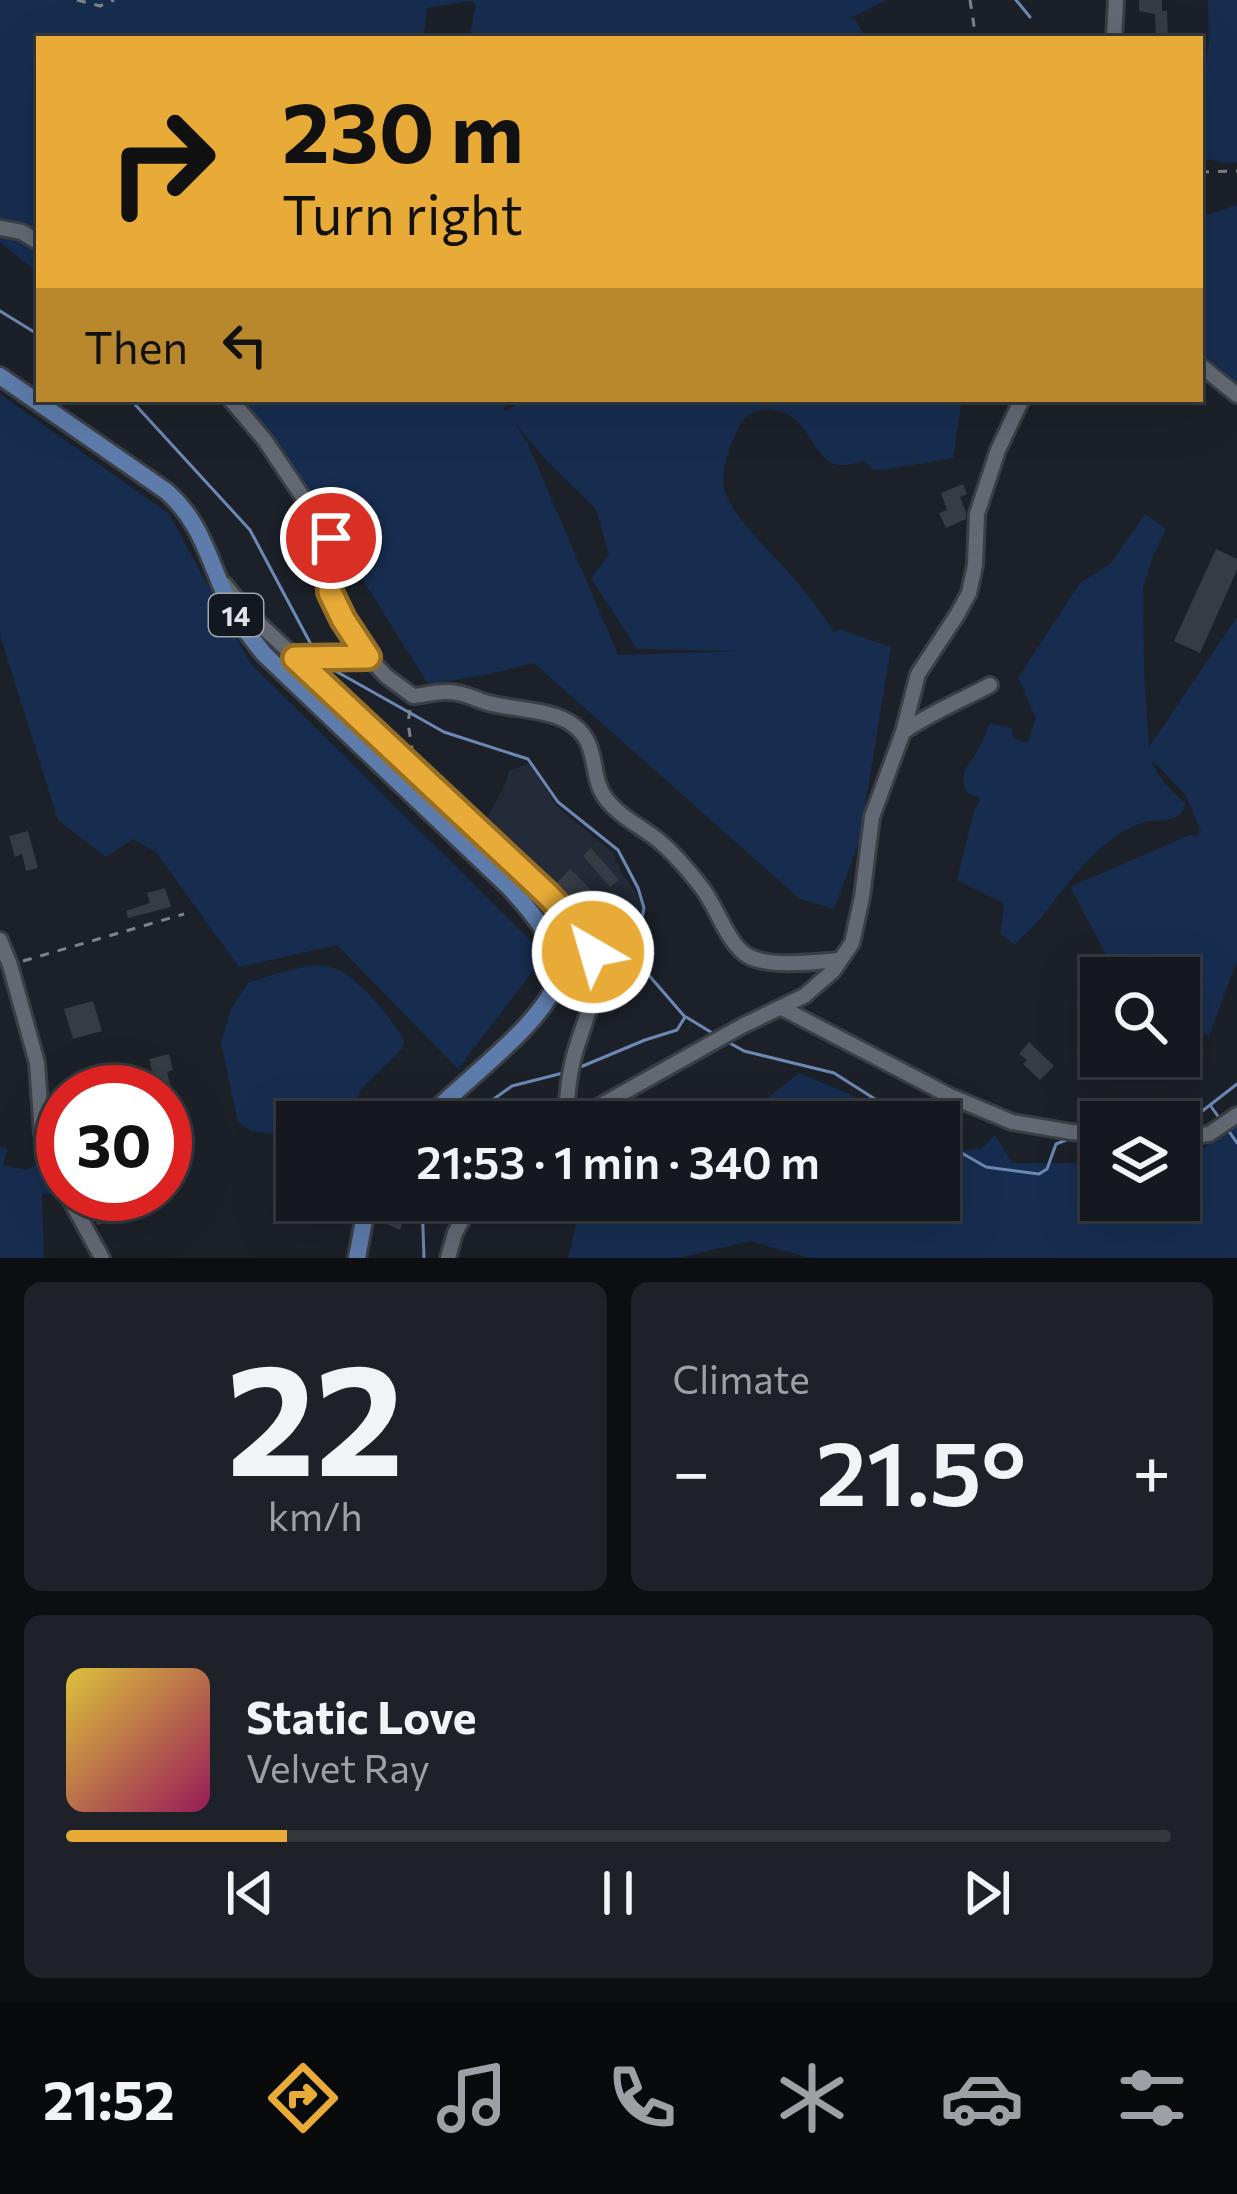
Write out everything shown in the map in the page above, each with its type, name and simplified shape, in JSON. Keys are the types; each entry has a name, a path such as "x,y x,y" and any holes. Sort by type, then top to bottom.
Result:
{"main road":[{"name":"14","path":"0,376 36,401"},
{"name":"14","path":"38,402 184,507 197,525 243,627 264,654 510,888 544,928 556,980 547,1001 443,1101"},
{"path":"357,1258 364,1221"}],"street":[{"path":"1114,36 1116,0"},
{"path":"0,228 22,232 36,241"},
{"path":"1203,367 1237,395"},
{"path":"233,402 264,439 331,538 330,592 368,657 386,676 413,696 461,693 501,706 543,711 582,733 590,744 593,771 606,800 687,869 715,904 737,947 750,958 764,961 840,960"},
{"path":"607,1101 804,996 833,970 851,943 872,818 903,732 917,674 969,593 977,514 998,450 1021,402"},
{"path":"218,577 248,613 583,932 595,961 591,1004 574,1057 567,1101"},
{"path":"295,658 368,657"},
{"path":"903,732 929,713 990,685"},
{"path":"0,940 37,1065"},
{"path":"782,1008 950,1096 1012,1122 1080,1133"},
{"path":"1200,1134 1237,1114"},
{"path":"82,1221 102,1258"},
{"path":"448,1258 462,1221"}],"path":[{"path":"77,0 100,7 114,0"},
{"path":"970,0 976,36"},
{"path":"1203,172 1237,171"},
{"path":"413,696 408,723 413,752"},
{"path":"10,964 184,914"}],"shaded area":[{"path":"0,0 886,0 849,19 855,19 864,36 470,36 476,5 470,1 427,8 423,36 36,36 36,272 0,242"},
{"path":"1208,0 1237,0 1237,162 1203,159 1203,76 1209,43"},
{"path":"1237,205 1237,382 1203,354 1203,216"},
{"path":"0,394 169,514 250,663 533,943 542,959 458,1069 337,945 239,967 156,852 133,839 106,857 58,820 0,635"},
{"path":"217,402 512,402 505,411 522,402 962,402 953,458 883,470 873,470 865,461 838,465 823,456 798,422 767,409 743,420 725,464 724,487 734,510 834,633 839,629 891,647 859,843 834,909 800,899 534,663 428,684 356,569 227,408","holes":["514,422 596,509 609,555 591,578 637,649 743,651 618,655 528,444"]},
{"path":"1145,514 1166,529 1143,587 1149,747 1237,617 1237,960 1209,1036 1200,1032 1200,957 1108,957 1070,887 1201,831 1185,794 1153,761 1165,784 1186,805 1182,811 1173,818 1135,825 1107,843 1015,945 1000,934 1003,903 957,880 980,800 967,793 966,768 990,723 1012,728 1012,737 1028,741 1036,718 1018,678 1080,583 1110,564"},
{"path":"530,763 557,807 612,852 644,909 627,957 484,823 509,771"},
{"path":"313,965 340,970 386,1013 404,1041 355,1101 276,1101 276,1134 251,1131 238,1122 221,1042 231,1009 248,983"},
{"path":"799,1073 866,1101 764,1101"},
{"path":"1237,1119 1237,1258 810,1258 750,1241 678,1258 568,1258 577,1221 960,1221 960,1150 981,1149 995,1135 1012,1163 1080,1164 1080,1221 1200,1221 1200,1150"},
{"path":"0,1147 7,1149 3,1165 26,1170 36,1165 36,1221 43,1221 44,1258 0,1258"}],"building":[{"path":"1139,0 1162,0 1168,36 1156,36 1155,14 1139,11"},
{"path":"963,484 967,494 960,497 966,519 946,528 939,513 947,510 941,493"},
{"path":"1216,549 1237,559 1237,570 1200,653 1174,641"},
{"path":"28,831 38,868 26,871 22,854 15,857 9,836"},
{"path":"591,848 619,880 610,887 583,856"},
{"path":"570,869 610,909 596,924 555,885"},
{"path":"165,888 171,907 128,918 126,911 150,903 147,893"},
{"path":"93,1001 102,1031 73,1039 64,1009"},
{"path":"1029,1042 1054,1066 1040,1080 1019,1054"},
{"path":"169,1054 172,1065 151,1065 149,1059"},
{"path":"385,1221 403,1221 400,1230"}],"waterway":[{"path":"1016,0 1030,17"},
{"path":"0,311 36,333"},
{"path":"133,402 250,530 315,652"},
{"path":"323,664 444,732 528,759 558,802 618,850 644,908 636,949 640,965 685,1017 677,1030 578,1068"},
{"path":"686,1017 714,1034"},
{"path":"728,1042 744,1051 834,1073 878,1101"},
{"path":"491,1101 512,1086 563,1073"},
{"path":"1200,1113 1237,1084"},
{"path":"1210,1105 1222,1122"},
{"path":"1228,1130 1237,1143"},
{"path":"960,1152 986,1167 1039,1174 1047,1169 1056,1144 1071,1138"},
{"path":"423,1221 424,1258"}],"route":[{"path":"331,538 330,592 368,657 295,658 547,894 583,932 593,952"}]}
